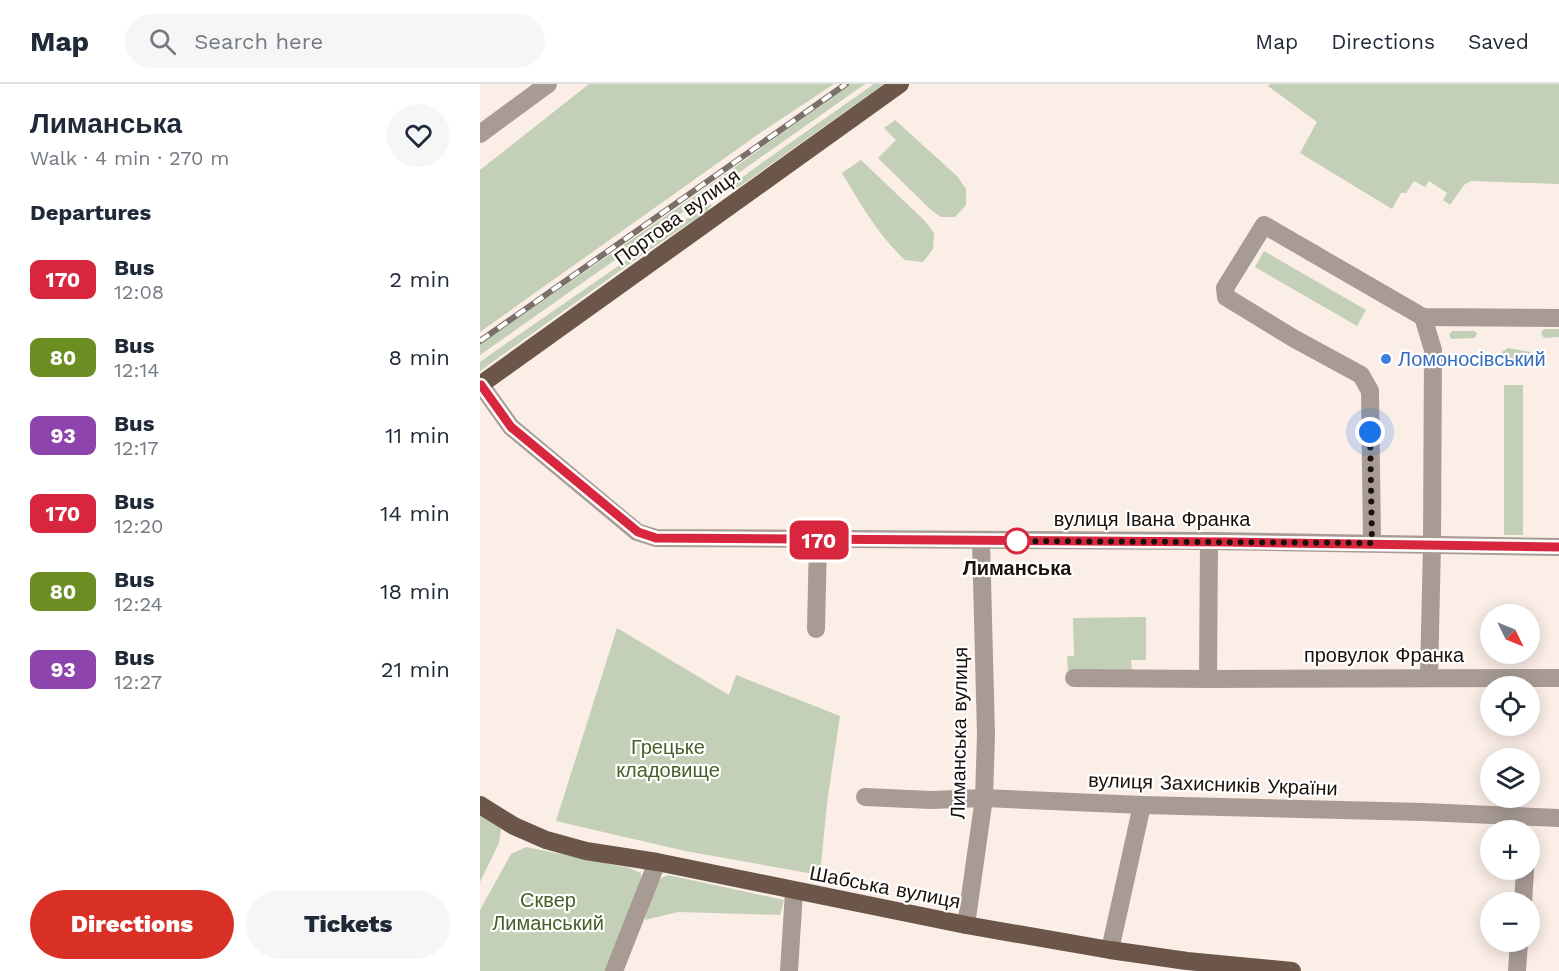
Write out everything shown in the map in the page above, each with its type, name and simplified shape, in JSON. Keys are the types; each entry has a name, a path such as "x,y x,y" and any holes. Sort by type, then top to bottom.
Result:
{"main road":[{"name":"Портова вулиця","path":"481,385 900,84"},
{"name":"Шабська вулиця","path":"480,805 514,826 546,840 586,851 657,862 794,892 1110,950 1187,961 1292,971"}],"street":[{"path":"480,134 548,84"},
{"path":"1372,543 1370,391 1361,375 1293,338 1226,297 1225,288 1264,225 1423,317 1559,318"},
{"path":"1423,317 1433,350 1429,677"},
{"name":"вулиця Івана Франка","path":"481,385 511,427 638,532 656,538 1372,543 1559,547"},
{"path":"816,629 818,540"},
{"name":"Лиманська вулиця","path":"966,925 984,798 986,735 981,541"},
{"path":"1208,679 1209,542"},
{"name":"провулок Франка","path":"1074,678 1559,678"},
{"name":"вулиця Захисників України","path":"865,797 931,800 984,798 1142,805 1424,812 1494,820"},
{"path":"1110,950 1142,805"},
{"name":"вулиця Захисників України","path":"1540,822 1559,818"},
{"path":"614,971 657,862"},
{"path":"789,971 794,892"},
{"path":"1517,971 1519,952"}],"green space":[{"path":"589,84 834,84 760,133 480,332 480,170"},
{"path":"850,84 865,84 480,355 480,344 695,196"},
{"path":"874,84 884,84 736,189 731,189 736,182 763,162"},
{"path":"1270,84 1559,84 1559,184 1471,181 1464,185 1450,205 1443,200 1447,193 1429,181 1425,187 1414,181 1406,193 1401,193 1392,209 1300,153 1317,122 1268,86"},
{"path":"895,120 957,176 966,189 966,205 955,217 941,217 931,210 878,158 896,140 884,128"},
{"path":"861,160 924,220 934,233 933,249 923,262 905,260 878,230 856,197 842,173"},
{"path":"708,204 712,205 707,211 480,371 480,362"},
{"path":"1264,251 1366,310 1357,326 1255,267"},
{"path":"1544,329 1559,329 1559,337 1544,338 1541,333"},
{"path":"1452,331 1477,333 1475,338 1451,339 1449,335"},
{"path":"1508,348 1531,352 1528,365 1516,368 1503,367 1500,361 1502,352"},
{"path":"1504,385 1523,385 1523,535 1504,535"},
{"path":"1146,617 1146,660 1131,660 1132,672 1068,672 1067,656 1074,656 1073,618"},
{"name":"Грецьке кладовище","path":"617,628 729,695 736,675 840,716 827,803 820,875 685,851 556,821"},
{"path":"480,814 501,829 499,843 480,882"},
{"name":"Сквер Лиманський","path":"526,847 629,868 641,873 641,881 608,971 480,971 480,910 511,854"},
{"path":"668,875 784,900 780,915 678,912 645,920 654,887 657,882"}],"railway":[{"path":"480,341 846,84"}],"bus line":[{"name":"170","path":"481,385 511,427 638,532 656,538 1559,547"}],"place":[{"name":"Ломоносівський","path":"1386,359"},
{"name":"Лиманська","path":"1017,541"}],"route":[{"path":"1017,541 1010,541 1372,543 1370,432"}]}
